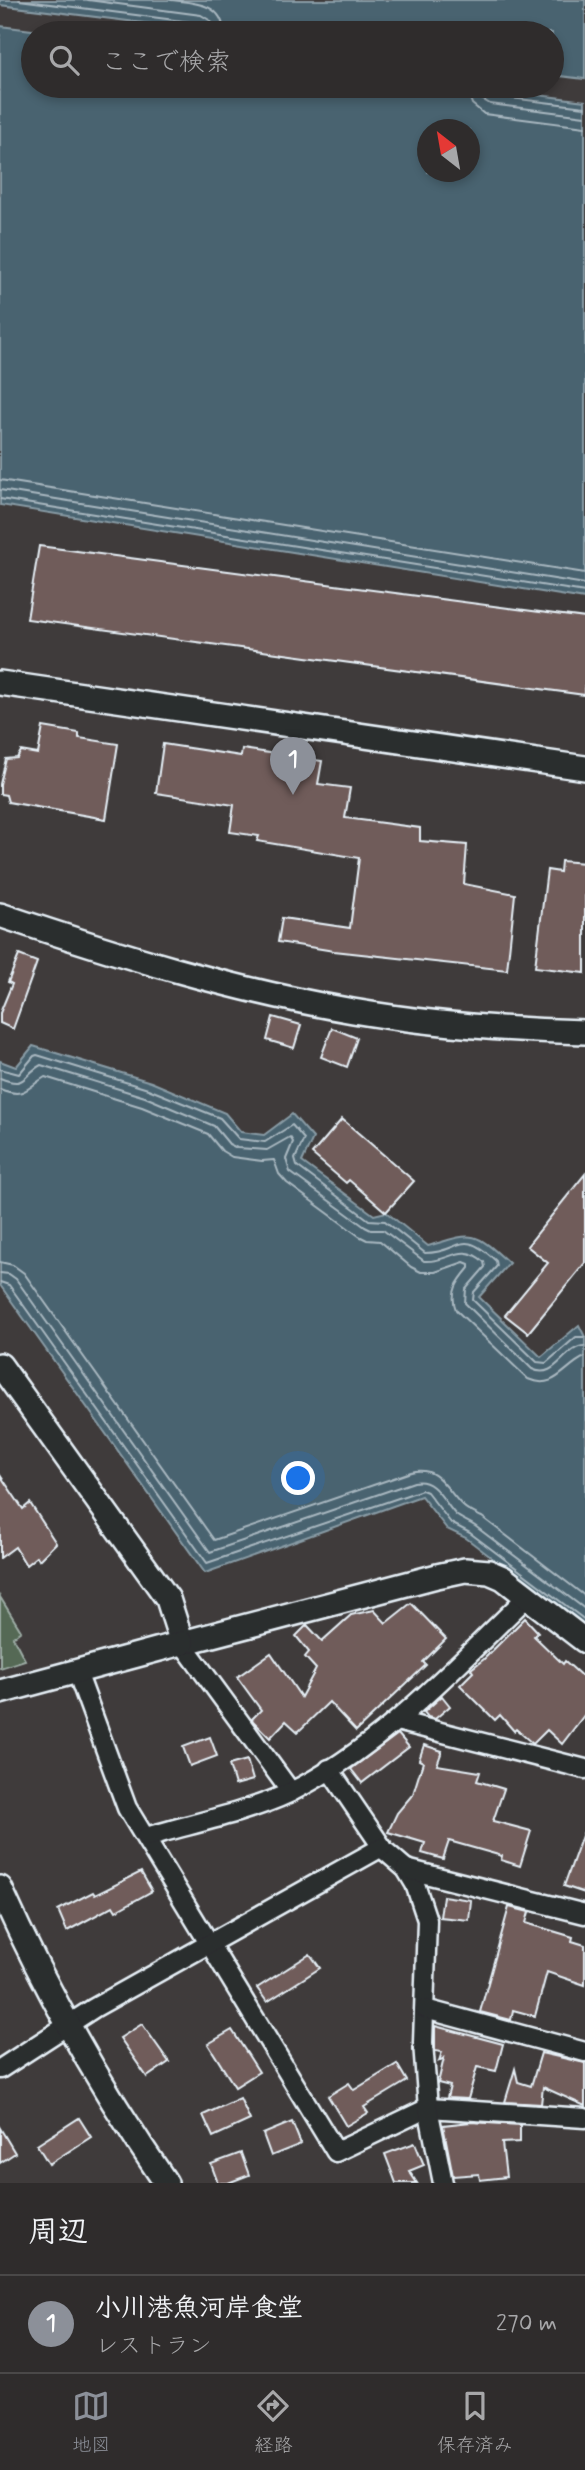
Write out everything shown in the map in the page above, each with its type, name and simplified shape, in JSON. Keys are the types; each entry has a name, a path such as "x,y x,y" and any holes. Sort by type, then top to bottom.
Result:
{"street":[{"path":"0,684 585,768"},
{"path":"0,915 168,969 354,1011 481,1027 585,1032"},
{"path":"0,1365 168,1599 182,1643 291,1792"},
{"path":"0,1692 465,1570 489,1572 503,1578 585,1641"},
{"path":"146,1837 272,1800 329,1769 397,1721 527,1597"},
{"path":"77,1672 127,1808 336,2152 428,2108 585,2118"},
{"path":"397,1721 585,1769"},
{"path":"329,1769 382,1847 406,1869 415,1884 426,1920 423,2043 428,2108 443,2183"},
{"path":"0,2069 67,2025 382,1847"},
{"path":"406,1869 585,1914"},
{"path":"0,1888 67,2025 166,2183"},
{"path":"425,2008 585,2052"}],"green space":[{"path":"0,1597 21,1631 13,1637 25,1660 0,1668"}],"water":[{"path":"0,0 585,0 585,79 564,76 564,21 128,21 0,5"},
{"path":"0,26 21,29 21,98 561,98 585,101 585,599 0,505"},
{"path":"33,1046 151,1082 225,1113 241,1132 264,1135 292,1114 313,1138 302,1162 374,1215 386,1212 428,1246 455,1238 480,1239 509,1263 479,1297 541,1357 579,1325 585,1337 585,1629 466,1538 447,1529 421,1496 205,1573 0,1285 0,1061 16,1067"}],"building":[{"path":"39,546 585,618 585,695 27,619"},
{"path":"43,727 79,733 79,738 118,744 106,819 8,802 6,795 0,794 6,759 17,758 21,751 38,754"},
{"path":"163,744 241,756 242,749 322,761 318,784 350,788 345,818 420,828 420,841 467,845 464,884 515,894 507,970 334,951 278,942 282,918 350,928 359,858 257,841 259,836 230,832 234,805 156,793"},
{"path":"561,861 585,863 585,973 535,967 547,870 560,872"},
{"path":"19,955 37,962 13,1029 0,1023 0,1013 12,984 8,982"},
{"path":"273,1017 301,1025 294,1048 267,1040"},
{"path":"332,1028 357,1038 347,1067 321,1057"},
{"path":"342,1119 414,1181 386,1212 349,1180 346,1183 312,1154"},
{"path":"585,1174 585,1263 528,1333 505,1315 548,1263 527,1246"},
{"path":"0,1475 23,1509 30,1503 56,1543 39,1560 37,1556 26,1565 15,1547 0,1558"},
{"path":"411,1603 446,1639 423,1662 426,1665 356,1731 329,1702 298,1732 286,1721 270,1738 253,1721 261,1710 237,1677 271,1653 301,1697 316,1669 305,1657 309,1652 296,1636 307,1625 322,1641 351,1615 374,1610 386,1623"},
{"path":"525,1618 538,1632 534,1636 563,1664 565,1661 585,1679 585,1714 562,1744 547,1730 533,1744 516,1729 514,1731 500,1715 495,1720 460,1685 473,1672 471,1669"},
{"path":"442,1696 450,1706 435,1719 428,1717 424,1712"},
{"path":"398,1734 409,1747 362,1783 351,1769"},
{"path":"210,1737 217,1756 190,1766 183,1747"},
{"path":"424,1745 442,1751 437,1765 480,1772 477,1781 504,1789 493,1821 531,1831 520,1866 501,1860 502,1856 449,1841 443,1859 422,1853 425,1843 388,1832 397,1813 413,1794 423,1762 419,1760"},
{"path":"247,1760 253,1780 235,1785 229,1765"},
{"path":"585,1833 585,1893 564,1886"},
{"path":"141,1872 152,1891 116,1911 113,1906 67,1931 58,1910"},
{"path":"443,1896 471,1900 469,1920 440,1917"},
{"path":"509,1907 529,1912 526,1923 573,1937 572,1941 585,1945 585,1985 547,1972 535,2016 513,2010 511,2020 480,2012"},
{"path":"310,1954 320,1968 267,2002 257,1988"},
{"path":"142,2024 169,2062 147,2077 120,2038"},
{"path":"435,2026 503,2044 496,2071 477,2067 468,2099 447,2098 450,2086 438,2083 444,2058 439,2061 442,2052 435,2051"},
{"path":"232,2030 259,2072 235,2087 208,2044"},
{"path":"541,2053 585,2063 585,2106 543,2087 541,2104 505,2102 515,2069 518,2082 531,2086"},
{"path":"397,2064 407,2081 364,2107 368,2113 346,2126 328,2096 349,2083 354,2090"},
{"path":"240,2098 250,2120 213,2137 203,2115"},
{"path":"79,2118 91,2137 49,2164 37,2145"},
{"path":"292,2122 301,2144 271,2156 263,2134"},
{"path":"471,2122 520,2125 520,2142 502,2143 506,2177 480,2180 479,2174 453,2176 443,2125"},
{"path":"0,2128 15,2153 0,2163"},
{"path":"415,2143 424,2165 409,2171 417,2183 396,2183 385,2154"},
{"path":"241,2153 249,2175 228,2183 218,2183 211,2164"}],"place":[{"name":"小川港魚河岸食堂","path":"293,795"}]}
